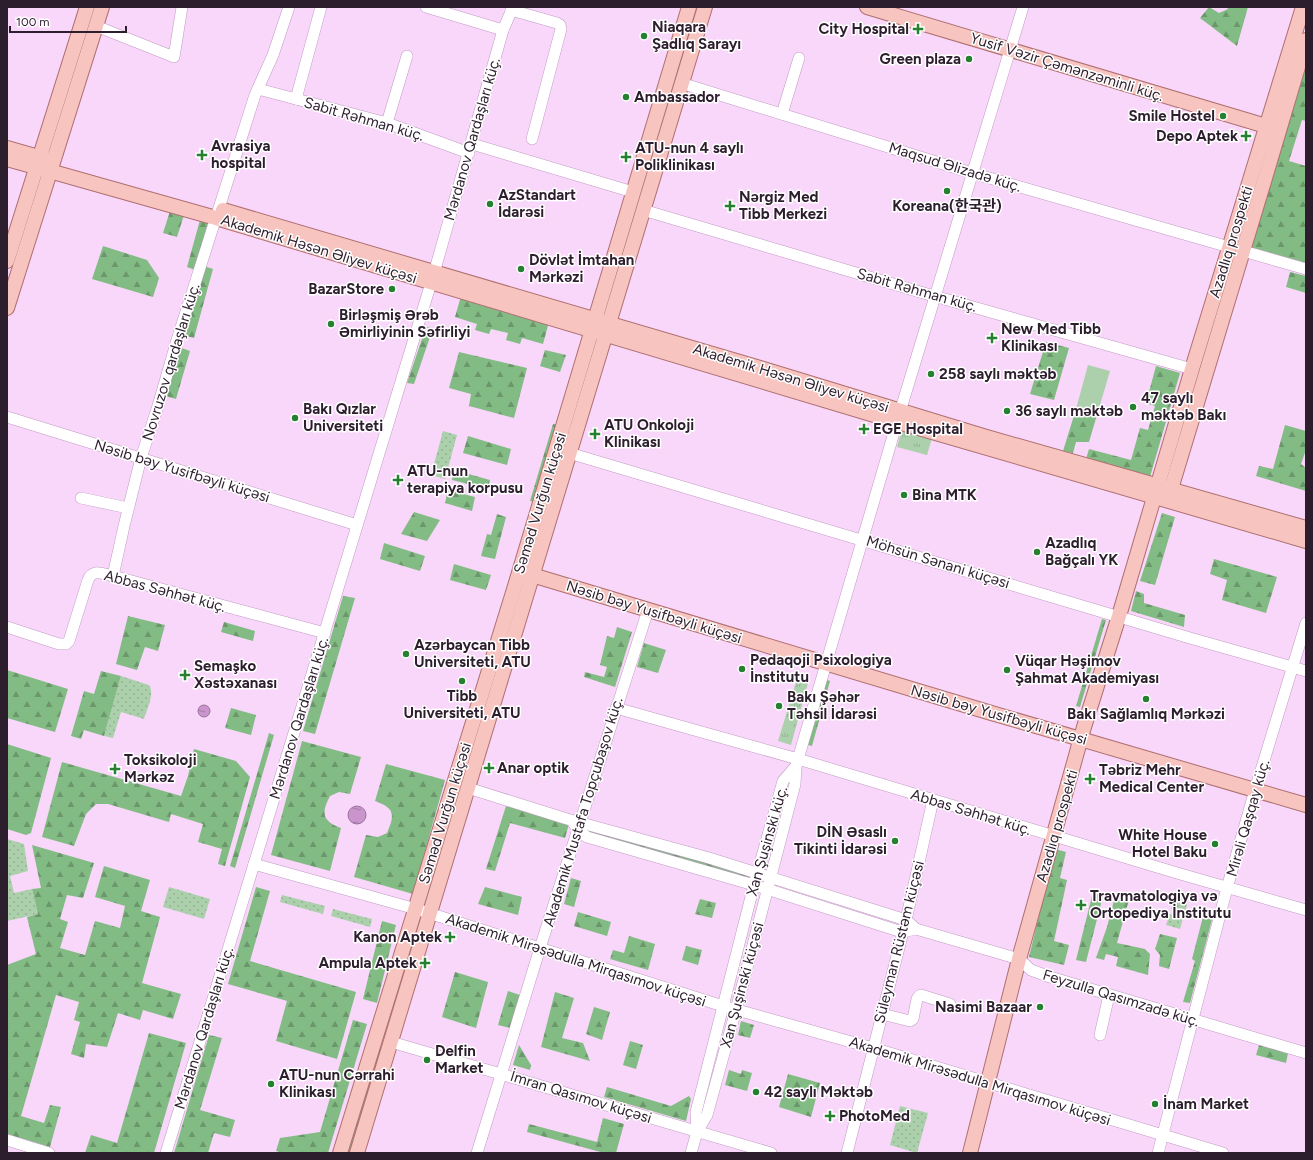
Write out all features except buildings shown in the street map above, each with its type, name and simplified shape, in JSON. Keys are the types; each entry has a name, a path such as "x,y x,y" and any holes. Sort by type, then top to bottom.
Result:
{"main road":[{"path":"7,261 34,160 87,7"},
{"path":"7,308 54,166 102,7"},
{"name":"Səməd Vurğun küçəsi","path":"357,1153 569,453 590,323 633,192 689,7"},
{"name":"Səməd Vurğun küçəsi","path":"340,1153 517,581 575,412 611,329 643,210 705,7"},
{"name":"Yusif Vəzir Çəmənzəminli küç.","path":"867,7 1266,126"},
{"name":"Azadlıq prospekti","path":"970,1153 1019,959 1081,739 1119,616 1152,489 1192,369 1303,7"},
{"name":"Azadlıq prospekti","path":"1175,491 1202,384 1306,40"},
{"path":"1266,126 1277,125 1282,122"},
{"path":"7,148 34,160"},
{"path":"7,158 34,160"},
{"name":"Akademik Həsən Əliyev küçəsi","path":"34,160 611,329 899,416 1152,489 1175,491"},
{"path":"1175,491 1306,528"},
{"path":"1175,491 1306,541"},
{"path":"517,581 526,574 532,575"},
{"name":"Nəsib bəy Yusifbəyli küçəsi","path":"532,575 826,664 1306,805"},
{"path":"376,1038 391,1042"}],"street":[{"path":"96,26 174,57 182,7"},
{"name":"Novruzov qardaşları küç.","path":"113,576 141,458 177,340 258,89 289,7"},
{"path":"296,99 321,7"},
{"path":"426,7 503,30"},
{"name":"Xan Şuşinski küç.","path":"691,1153 696,1132 696,1112 754,885 783,781 797,762 899,416 1023,7"},
{"path":"512,9 557,23 560,25 561,29 532,138"},
{"name":"Mərdanov Qardaşları küç.","path":"166,1153 433,278 503,30 512,9"},
{"path":"387,124 407,56"},
{"path":"782,114 799,58"},
{"name":"Maqsud Əlizadə küç.","path":"681,83 972,173 1229,247"},
{"name":"Sabit Rəhman küç.","path":"258,89 633,192"},
{"name":"Sabit Rəhman küç.","path":"643,210 1192,369"},
{"path":"1243,251 1306,270"},
{"name":"Nəsib bəy Yusifbəyli küçəsi","path":"7,417 357,525"},
{"name":"Möhsün Sənani küçəsi","path":"569,453 1190,638 1306,671"},
{"path":"81,498 128,508"},
{"name":"Abbas Səhhət küç.","path":"7,627 59,644 66,644 69,641 90,574 94,572 324,634"},
{"name":"Akademik Mustafa Topçubaşov küç.","path":"478,1153 576,824 648,610"},
{"name":"Mirəli Qaşqay küç.","path":"1158,1153 1227,888 1255,790 1306,624"},
{"name":"Abbas Səhhət küç.","path":"616,708 1306,910"},
{"name":"Xan Şuşinski küçəsi","path":"696,1132 707,1115 736,1010 795,784 797,762"},
{"name":"Feyzulla Qasımzadə küç.","path":"468,788 576,824 709,858 758,873 769,884 902,932 916,929"},
{"name":"Süleyman Rüstəm küçəsi","path":"847,1153 906,920 933,800"},
{"name":"Feyzulla Qasımzadə küç.","path":"576,824 587,838 754,885 769,884 906,920 916,929 1019,959 1026,966 1036,972 1306,1054"},
{"path":"254,864 416,909"},
{"name":"Akademik Mirəsədulla Mirqasımov küçəsi","path":"416,909 736,1010 873,1048 1223,1153"},
{"path":"882,1014 910,1021 913,1018 917,999 921,995 950,1004"},
{"path":"1100,1035 1109,995"},
{"name":"İmran Qasımov küçəsi","path":"391,1042 771,1153"},
{"path":"7,1140 49,1153"}],"green space":[{"path":"1209,7 1219,13 1228,9 1227,7 1248,7 1237,46 1200,18"},
{"path":"1306,67 1306,121 1302,120 1289,161 1306,166 1306,263 1250,247"},
{"path":"171,208 209,219 195,270 187,267 200,220 184,215 177,237 163,233"},
{"path":"103,246 147,260 159,278 153,297 92,279"},
{"path":"204,266 213,269 194,338 182,335"},
{"path":"1290,272 1306,276 1306,293 1286,287"},
{"path":"461,296 549,322 543,344 522,338 520,344 506,340 508,333 491,329 489,334 475,330 477,324 455,317"},
{"path":"426,327 433,328 414,384 407,383"},
{"path":"1046,342 1069,348 1054,400 1030,394"},
{"path":"179,347 190,351 176,399 165,396"},
{"path":"545,350 566,355 560,372 540,366"},
{"path":"459,352 527,368 514,418 469,406 471,394 449,388"},
{"path":"1088,365 1110,371 1097,415 1076,409"},
{"path":"1156,366 1180,373 1150,477 1086,459 1089,449 1131,460 1140,428 1148,430 1155,406 1146,403"},
{"path":"1076,409 1097,415 1089,442 1076,442 1073,453 1063,451"},
{"path":"553,424 558,425 536,502 530,501"},
{"path":"1285,425 1306,431 1306,450 1301,464 1306,468 1306,491 1256,476 1259,466 1273,469"},
{"path":"902,430 932,438 927,455 897,447"},
{"path":"443,431 457,435 445,479 431,475"},
{"path":"468,436 511,449 507,465 463,453"},
{"path":"454,470 490,480 488,489 452,480"},
{"path":"448,490 475,497 472,511 445,503"},
{"path":"414,512 440,520 427,541 401,534"},
{"path":"1162,513 1175,517 1155,585 1140,581"},
{"path":"497,514 506,517 495,559 481,556 487,534 491,535"},
{"path":"384,543 425,556 420,571 380,559"},
{"path":"1214,559 1277,577 1266,613 1222,600 1227,580 1210,574"},
{"path":"454,564 491,575 486,590 450,580"},
{"path":"1136,591 1144,594 1144,603 1185,615 1184,627 1131,611"},
{"path":"343,596 355,598 315,734 303,731"},
{"path":"128,616 165,625 158,651 145,647 137,670 116,664"},
{"path":"1102,619 1106,620 1080,707 1076,706"},
{"path":"224,622 255,631 253,641 221,632"},
{"path":"617,627 632,632 615,687 584,677 585,672 604,677 607,667 600,665 607,636 614,638"},
{"path":"644,643 666,650 658,673 637,667"},
{"path":"7,670 68,689 55,732 7,718"},
{"path":"101,671 121,676 104,736 84,730 81,739 71,736 84,691 94,694"},
{"path":"121,676 149,685 151,689 151,697 144,719 121,712 113,738 104,736"},
{"path":"822,678 830,681 812,746 804,744"},
{"path":"797,679 808,683 791,745 778,741"},
{"path":"231,708 256,715 251,735 225,728"},
{"path":"269,733 274,735 235,868 230,866"},
{"path":"302,741 361,757 350,794 339,792 330,796 325,807 325,816 327,819 341,828 330,871 271,855"},
{"path":"7,744 51,758 31,833 26,835 7,829"},
{"path":"194,749 236,761 250,777 225,866 218,864 222,849 198,842 203,824 171,814 169,822 108,804 96,804 86,814 74,846 42,837 62,762 181,796 188,776"},
{"path":"386,764 445,780 413,894 354,877 366,835 378,837 387,833 391,821 392,813 390,809 375,801"},
{"path":"506,806 569,824 565,838 510,823 495,871 486,869"},
{"path":"589,828 749,874 748,880 588,834"},
{"path":"7,839 24,844 28,871 10,876 14,893 32,889 38,914 7,921"},
{"path":"32,845 94,863 83,898 67,895 60,919 68,922 60,948 85,955 95,921 120,928 125,906 95,897 104,866 150,880 141,911 160,917 142,983 181,994 173,1019 143,1010 140,1020 118,1013 107,1047 86,1044 84,1058 71,1054 80,1022 74,1020 79,1002 56,995 21,1116 44,1123 50,1105 61,1107 50,1147 7,1134 7,965 36,954 27,917 38,914 32,889 41,888"},
{"path":"1055,849 1066,852 1060,878 1067,880 1054,941 1069,945 1064,965 1029,957"},
{"path":"571,878 581,881 574,907 564,904"},
{"path":"169,887 210,899 204,919 163,907"},
{"path":"256,887 270,891 250,961 356,992 337,1059 276,1041 287,1001 228,984"},
{"path":"485,887 522,897 518,915 478,904"},
{"path":"1093,892 1103,896 1086,962 1076,960"},
{"path":"1116,893 1130,896 1117,943 1145,949 1150,954 1148,975 1116,966 1118,957 1106,954 1104,960 1096,958 1107,927"},
{"path":"282,895 325,906 323,914 280,902"},
{"path":"1175,896 1188,900 1185,913 1171,909"},
{"path":"700,899 716,903 712,918 695,914"},
{"path":"333,909 372,919 370,927 331,916"},
{"path":"1205,909 1214,912 1190,1003 1183,1002 1195,961 1192,959"},
{"path":"578,912 611,922 607,936 574,926"},
{"path":"1170,914 1183,918 1180,929 1166,925"},
{"path":"382,921 396,925 377,1003 363,999"},
{"path":"417,925 420,925 386,1036 384,1035"},
{"path":"1160,934 1177,938 1169,969 1159,966 1160,955 1155,949"},
{"path":"629,936 655,944 648,970 610,959 613,950 624,953"},
{"path":"686,946 702,950 698,965 682,960"},
{"path":"455,972 488,982 476,1028 442,1017"},
{"path":"508,991 520,995 510,1028 498,1025"},
{"path":"555,992 574,998 562,1038 583,1043 590,1061 541,1047"},
{"path":"594,1007 610,1012 602,1040 586,1034"},
{"path":"353,1020 367,1024 328,1153 283,1153 276,1151 280,1138 320,1132"},
{"path":"741,1021 754,1025 750,1038 738,1035"},
{"path":"149,1033 186,1043 154,1153 85,1153 91,1135 117,1143"},
{"path":"209,1035 222,1038 200,1110 235,1120 230,1137 214,1133 208,1153 174,1153"},
{"path":"630,1041 643,1045 636,1069 623,1065"},
{"path":"519,1045 531,1065 530,1070 513,1065"},
{"path":"1259,1045 1288,1053 1286,1063 1256,1055"},
{"path":"378,1046 383,1048 351,1153 346,1153"},
{"path":"729,1070 741,1074 742,1070 752,1073 747,1091 725,1085"},
{"path":"788,1074 820,1083 811,1117 779,1107"},
{"path":"607,1087 671,1106 689,1096 691,1099 686,1121 604,1097"},
{"path":"900,1106 928,1113 917,1153 890,1145"},
{"path":"603,1118 624,1124 616,1153 604,1153 527,1132 529,1124 597,1142"}],"water":[{"path":"204,705 208,707 210,711 208,715 204,717 200,715 198,711 200,707"},
{"path":"357,806 363,809 366,815 363,821 357,824 351,821 348,815 351,809"}],"place":[{"name":"City Hospital","path":"918,29"},
{"name":"Niaqara Şadlıq Sarayı","path":"644,36"},
{"name":"Green plaza","path":"969,59"},
{"name":"Ambassador","path":"626,97"},
{"name":"Smile Hostel","path":"1223,116"},
{"name":"Depo Aptek","path":"1246,136"},
{"name":"Avrasiya hospital","path":"202,155"},
{"name":"ATU-nun 4 saylı Poliklinikası","path":"626,157"},
{"name":"Koreana(한국관)","path":"947,191"},
{"name":"AzStandart İdarəsi","path":"490,204"},
{"name":"Nərgiz Med Tibb Merkezi","path":"730,206"},
{"name":"Dövlət İmtahan Mərkəzi","path":"521,269"},
{"name":"BazarStore","path":"392,289"},
{"name":"Birləşmiş Ərəb Əmirliyinin Səfirliyi","path":"331,324"},
{"name":"New Med Tibb Klinikası","path":"992,338"},
{"name":"258 saylı məktəb","path":"931,374"},
{"name":"47 saylı məktəb Bakı","path":"1133,407"},
{"name":"36 saylı məktəb","path":"1007,411"},
{"name":"Bakı Qızlar Universiteti","path":"295,418"},
{"name":"EGE Hospital","path":"864,429"},
{"name":"ATU Onkoloji Klinikası","path":"595,434"},
{"name":"ATU-nun terapiya korpusu","path":"398,480"},
{"name":"Bina MTK","path":"904,495"},
{"name":"Azadlıq Bağçalı YK","path":"1037,552"},
{"name":"Azərbaycan Tibb Universiteti, ATU","path":"406,654"},
{"name":"Pedaqoji Psixologiya İnstitutu","path":"742,669"},
{"name":"Vüqar Həşimov Şahmat Akademiyası","path":"1007,670"},
{"name":"Semaşko Xəstəxanası","path":"185,675"},
{"name":"Tibb Universiteti, ATU","path":"462,681"},
{"name":"Bakı Sağlamlıq Mərkəzi","path":"1146,699"},
{"name":"Bakı Şəhər Təhsil İdarəsi","path":"779,706"},
{"name":"Anar optik","path":"489,768"},
{"name":"Toksikoloji Mərkəz","path":"115,769"},
{"name":"Təbriz Mehr Medical Center","path":"1090,779"},
{"name":"DİN Əsaslı Tikinti İdarəsi","path":"895,841"},
{"name":"White House Hotel Baku","path":"1215,844"},
{"name":"Travmatologiya və Ortopediya İnstitutu","path":"1081,905"},
{"name":"Kanon Aptek","path":"450,937"},
{"name":"Ampula Aptek","path":"425,963"},
{"name":"Nasimi Bazaar","path":"1040,1007"},
{"name":"Delfin Market","path":"427,1060"},
{"name":"ATU-nun Cərrahi Klinikası","path":"271,1084"},
{"name":"42 saylı Məktəb","path":"756,1092"},
{"name":"İnam Market","path":"1155,1104"},
{"name":"PhotoMed","path":"830,1116"}]}
